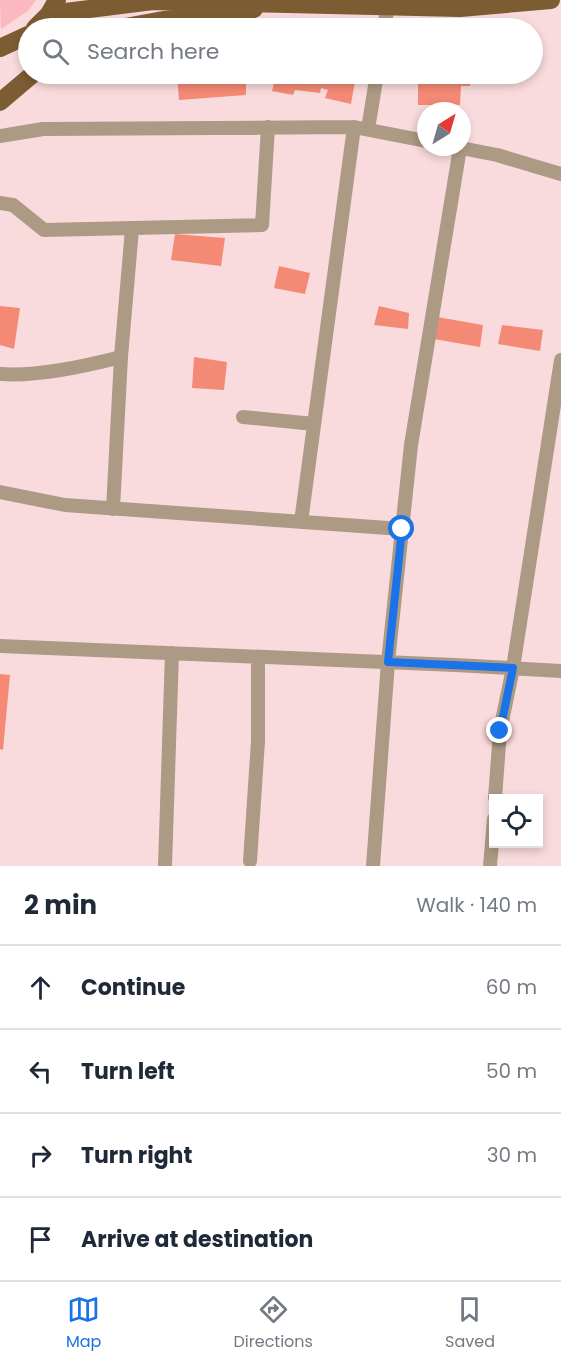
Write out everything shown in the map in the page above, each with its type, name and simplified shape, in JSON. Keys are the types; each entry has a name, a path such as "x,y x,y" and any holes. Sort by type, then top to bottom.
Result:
{"main road":[{"path":"53,7 152,0 460,8 551,0"},
{"path":"191,18 234,15 275,4"},
{"path":"1,50 18,41"},
{"path":"0,102 21,84"}],"street":[{"path":"385,18 387,6"},
{"path":"301,522 314,424 361,128 373,84"},
{"path":"0,203 13,205 44,230 262,225 268,127"},
{"path":"0,136 42,129 268,127 361,128 417,139"},
{"path":"471,150 561,174"},
{"path":"373,866 388,662 411,445 457,156"},
{"path":"113,508 121,357 132,229"},
{"path":"0,374 16,375 92,365 121,357"},
{"path":"495,794 500,731 513,668 561,360"},
{"path":"243,417 314,424"},
{"path":"0,492 65,505 402,529"},
{"path":"0,646 561,671"},
{"path":"165,866 172,653"},
{"path":"250,861 258,741 258,657"},
{"path":"490,866 492,848"}],"shaded area":[{"path":"0,0 36,0 28,11 1,29"}],"building":[{"path":"178,84 246,84 246,95 179,100"},
{"path":"274,84 354,84 351,104 325,98 328,90 321,88 320,93 295,90 293,95 272,91"},
{"path":"418,84 470,84 470,86 461,86 460,102 418,102"},
{"path":"175,234 225,238 221,266 171,260"},
{"path":"279,266 310,273 305,294 274,288"},
{"path":"0,306 20,308 14,349 0,345"},
{"path":"379,306 409,313 408,329 374,325"},
{"path":"437,317 483,325 480,347 434,339"},
{"path":"502,325 543,330 540,351 498,344"},
{"path":"194,357 227,362 224,390 192,388"},
{"path":"0,674 10,675 3,750 0,749"}],"route":[{"path":"402,529 388,662 513,668 500,731"}]}
